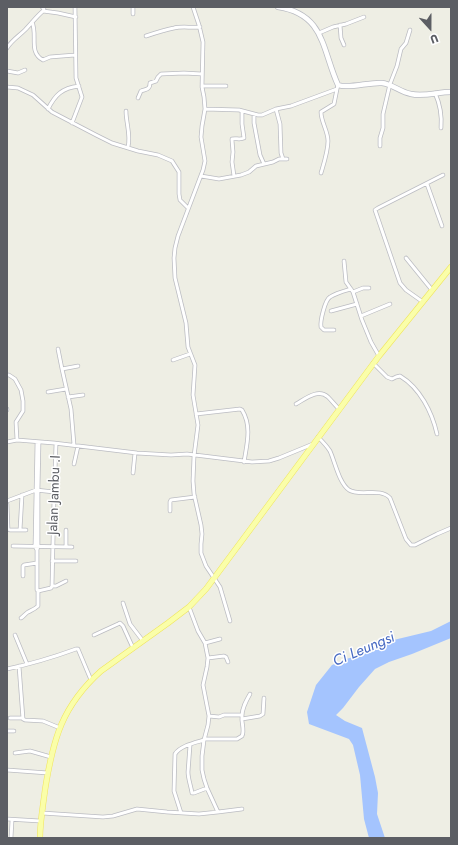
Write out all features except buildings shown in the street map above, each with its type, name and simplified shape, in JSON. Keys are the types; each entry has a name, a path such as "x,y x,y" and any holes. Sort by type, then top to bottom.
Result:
{"main road":[{"path":"40,838 40,821 51,757 56,738 68,709 80,692 101,671 189,607 206,589 373,363 451,267"}],"street":[{"path":"42,7 44,9 43,11"},
{"path":"72,123 82,99 76,78 75,7"},
{"path":"133,7 133,14"},
{"path":"193,7 200,27 204,49 202,86 205,109 201,137 205,161 178,236 174,258 175,278 186,323 187,345 195,365 193,395 198,425 194,456 193,481 201,525 202,534 200,544 202,556 206,566 220,588 230,621"},
{"path":"278,7 295,9 310,22 319,33 338,87 334,104 321,112 328,141 326,156 321,173"},
{"path":"43,11 76,17"},
{"path":"7,48 9,44 43,11"},
{"path":"319,33 364,17"},
{"path":"32,22 34,26 35,52 39,58 43,60 50,57 75,55"},
{"path":"340,26 341,38 344,45"},
{"path":"146,36 174,28 200,27"},
{"path":"380,146 380,134 383,128 383,114 390,84 397,66 401,49 406,43 410,30"},
{"path":"7,71 18,73 26,70"},
{"path":"138,98 141,91 149,88 150,83 156,81 161,74 202,74"},
{"path":"205,109 242,111 262,115 276,109 291,106 338,87 374,83 390,84 410,94 424,95 451,92"},
{"path":"7,86 18,88 33,95 48,109 86,131 112,143 158,155 172,161 179,172 180,200 188,208"},
{"path":"48,109 59,93 66,88 79,86"},
{"path":"202,86 226,86"},
{"path":"435,93 438,101 442,128"},
{"path":"200,176 215,179 234,176 247,173 256,166 285,159 281,153 280,124 276,109"},
{"path":"126,111 129,141 128,147"},
{"path":"234,176 232,140 244,138 242,111"},
{"path":"254,114 254,123 260,154 264,164"},
{"path":"423,302 406,290 400,283 375,210 443,176"},
{"path":"427,184 442,226"},
{"path":"406,258 432,290"},
{"path":"344,262 346,282 352,290 371,342 379,356"},
{"path":"334,330 324,330 320,326 327,300 330,297 352,290 370,288"},
{"path":"331,311 357,304"},
{"path":"361,316 390,304"},
{"path":"58,348 71,409 76,446 74,464"},
{"path":"173,360 190,354"},
{"path":"373,363 386,377 392,379 400,376 418,391 433,419 437,434"},
{"path":"62,369 78,366"},
{"path":"7,375 15,379 21,390 24,401 23,411 16,422 17,440"},
{"path":"48,392 66,389"},
{"path":"296,404 312,395 321,394 327,396 339,409"},
{"path":"68,397 83,396"},
{"path":"196,414 242,410 249,434 244,462"},
{"path":"318,437 328,447 342,480 348,489 355,492 388,495 406,540 409,543 415,545 451,528"},
{"path":"7,442 17,440 135,453 171,455 187,454 244,462 269,461 313,444"},
{"path":"21,618 26,613 32,611 38,606 38,442"},
{"name":"Jalan Jambu .I","path":"52,586 56,444"},
{"path":"133,473 135,453"},
{"path":"26,530 8,529 7,503 22,495 37,490 54,492"},
{"path":"20,530 22,495"},
{"path":"170,511 170,502 172,500 195,497"},
{"path":"66,530 66,546"},
{"path":"13,546 72,547"},
{"path":"52,561 76,561"},
{"path":"23,576 24,565 37,563"},
{"path":"38,591 51,588 52,586 56,586 66,581"},
{"path":"122,603 130,624 143,641"},
{"path":"189,607 198,631 205,643 208,658 204,685 209,716 204,740 202,770 207,788 218,812"},
{"path":"94,635 120,623 123,626 133,648"},
{"path":"15,635 27,664"},
{"path":"205,643 220,639"},
{"path":"7,669 78,649 91,680"},
{"path":"208,658 224,656 228,662"},
{"path":"19,666 23,718"},
{"path":"181,813 174,791 176,752 204,740 240,738 243,734 242,717 244,707 250,694"},
{"path":"209,716 219,718 224,715 242,717 260,716 264,714 264,698"},
{"path":"10,718 23,718 25,720 48,722 60,728"},
{"path":"7,731 14,731"},
{"path":"190,745 188,772 192,793 207,788"},
{"path":"15,753 30,751 51,757"},
{"path":"7,770 48,773"},
{"path":"42,812 103,817 140,809 199,814 242,809"},
{"path":"7,819 40,821"},
{"path":"11,838 12,820"}],"water":[{"path":"451,621 451,638 375,669 336,715 345,721 362,728 378,793 377,814 385,838 369,838 364,819 360,775 353,745 349,739 309,724 307,712 316,685 332,665 361,655 377,644 431,631"}],"water label":[{"name":"Ci Leungsi","path":"364,650"}]}
